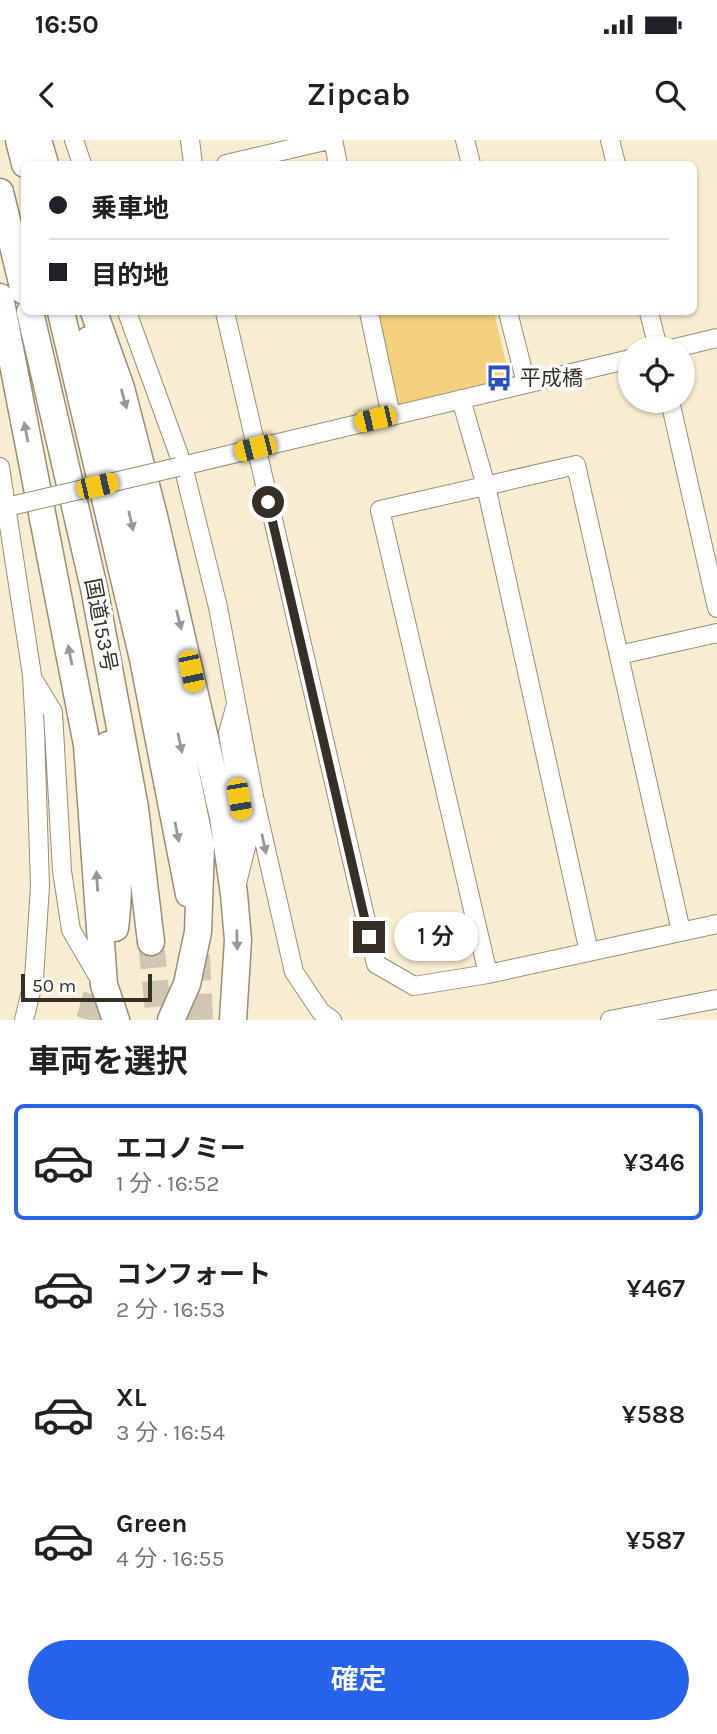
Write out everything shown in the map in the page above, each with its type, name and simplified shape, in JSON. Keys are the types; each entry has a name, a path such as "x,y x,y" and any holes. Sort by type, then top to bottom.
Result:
{"highway":[{"path":"19,140 24,161"},
{"path":"38,140 45,161"},
{"name":"国道153号","path":"0,192 21,278"},
{"path":"0,297 87,745 104,985 116,1020"},
{"path":"29,315 35,380 88,619 105,720 117,858 119,901 115,928"},
{"name":"国道153号","path":"30,315 94,588 135,808 151,942"},
{"name":"国道153号","path":"62,315 143,659 196,932"},
{"path":"83,315 160,647 201,846 198,932 187,985 171,1020"},
{"path":"95,315 121,388 191,671 223,817 238,940 233,1020"}],"street":[{"path":"74,140 81,161"},
{"path":"190,140 193,161"},
{"path":"239,161 331,140 337,161"},
{"path":"465,140 470,161"},
{"path":"610,140 615,161"},
{"path":"128,315 181,466 218,607 256,809 294,972 321,1012 332,1020"},
{"path":"226,315 376,964 414,986 488,974 717,923"},
{"path":"370,315 391,416"},
{"path":"509,315 526,383"},
{"path":"650,315 655,336"},
{"path":"695,343 717,338"},
{"path":"7,507 618,362"},
{"path":"461,399 486,486 589,952"},
{"path":"673,413 717,608"},
{"path":"488,974 380,510 576,466 681,932"},
{"path":"0,467 32,675 40,886 34,979 24,1020"},
{"path":"620,655 717,633"},
{"path":"32,675 53,712 62,871 71,930 104,985"},
{"path":"234,894 247,844 228,733 236,701"},
{"path":"610,1020 717,999"}],"shaded area":[{"path":"373,315 495,315 510,380 393,407"}],"tunnel":[{"path":"151,942 159,1020"},
{"path":"197,955 200,1020"},
{"path":"89,1020 105,964"}],"place":[{"name":"平成橋","path":"499,378"}],"route":[{"path":"268,502 369,937"}]}
